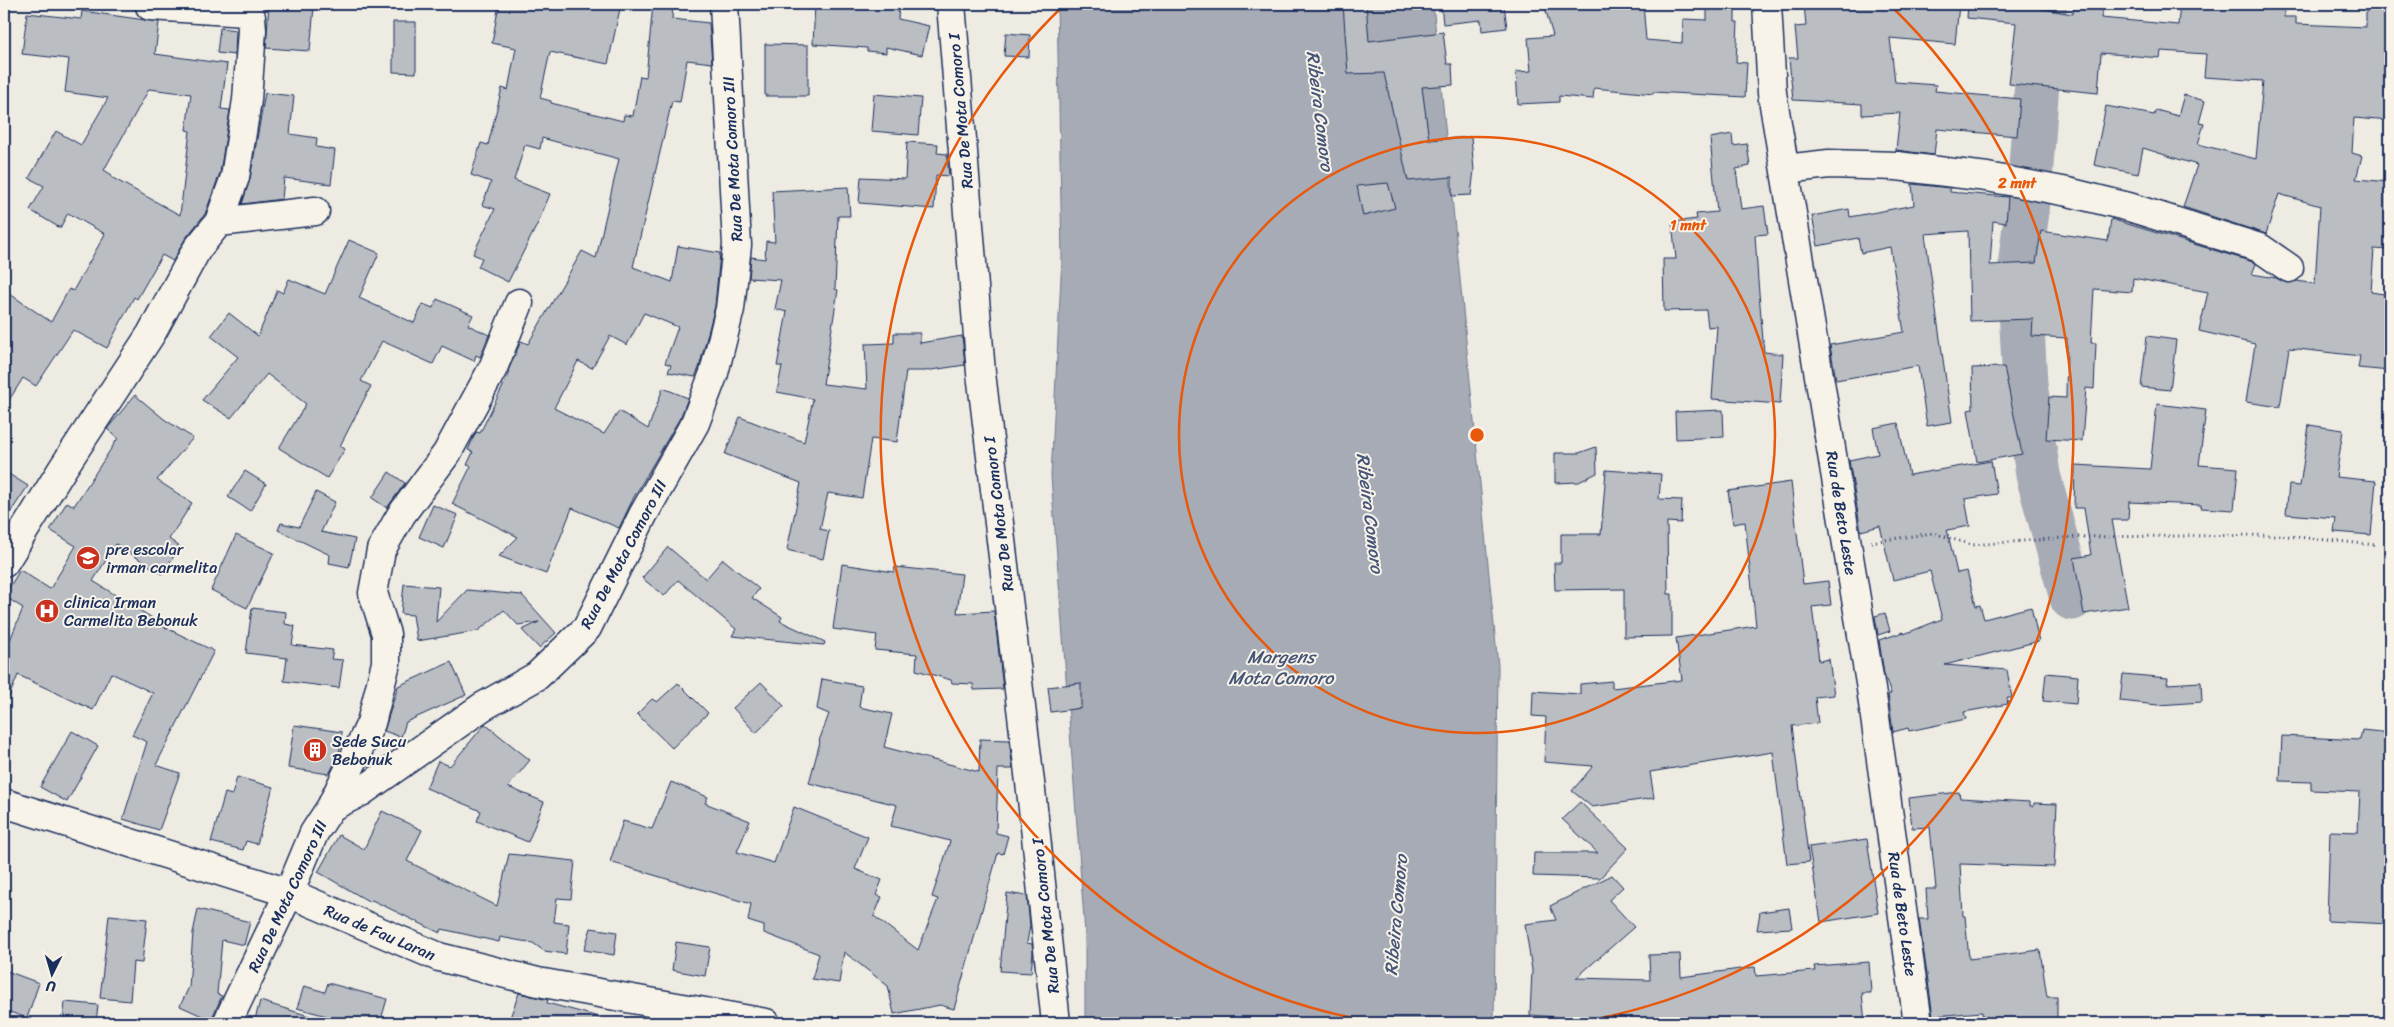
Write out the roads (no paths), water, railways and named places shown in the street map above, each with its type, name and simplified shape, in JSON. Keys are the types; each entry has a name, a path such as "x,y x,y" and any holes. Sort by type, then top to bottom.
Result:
{"street":[{"name":"Rua De Mota Comoro III","path":"227,1023 289,894 314,833 331,807 361,792 482,707 537,676 586,628 643,515 695,423 714,373 730,308 737,245 724,4"},
{"name":"Rua De Mota Comoro I","path":"951,4 981,373 1032,799 1056,1023"},
{"name":"Rua de Beto Leste","path":"1767,4 1772,92 1871,689 1918,1023"},
{"path":"4,563 62,468 151,334 197,249 219,222 234,177 246,100 252,30 251,17 246,12 150,6"},
{"path":"1785,169 1829,164 1897,166 1987,177 2068,192 2128,207 2260,248 2289,268"},
{"path":"219,222 316,211"},
{"path":"331,807 371,723 386,663 386,634 373,593 381,550 401,515 447,453 493,368 519,303"},
{"name":"Rua de Fau Laran","path":"4,803 289,894 439,958 538,982 766,1023"}],"water":[{"name":"Margens Mota Comoro","path":"1057,4 1433,4 1498,666 1494,1023 1085,1023 1085,933 1051,476 1062,257"}],"waterway":[{"path":"2045,4 2041,26 2029,194 2021,259 2021,309 2025,384 2038,475 2072,598"}],"place":[{"name":"pre escolar irman carmelita","path":"88,558"},
{"name":"clinica Irman Carmelita Bebonuk","path":"47,611"},
{"name":"Sede Sucu Bebonuk","path":"315,750"}],"water label":[{"name":"Ribeira Comoro","path":"1320,111"},
{"name":"Ribeira Comoro","path":"1370,513"},
{"name":"Ribeira Comoro","path":"1396,915"}]}
